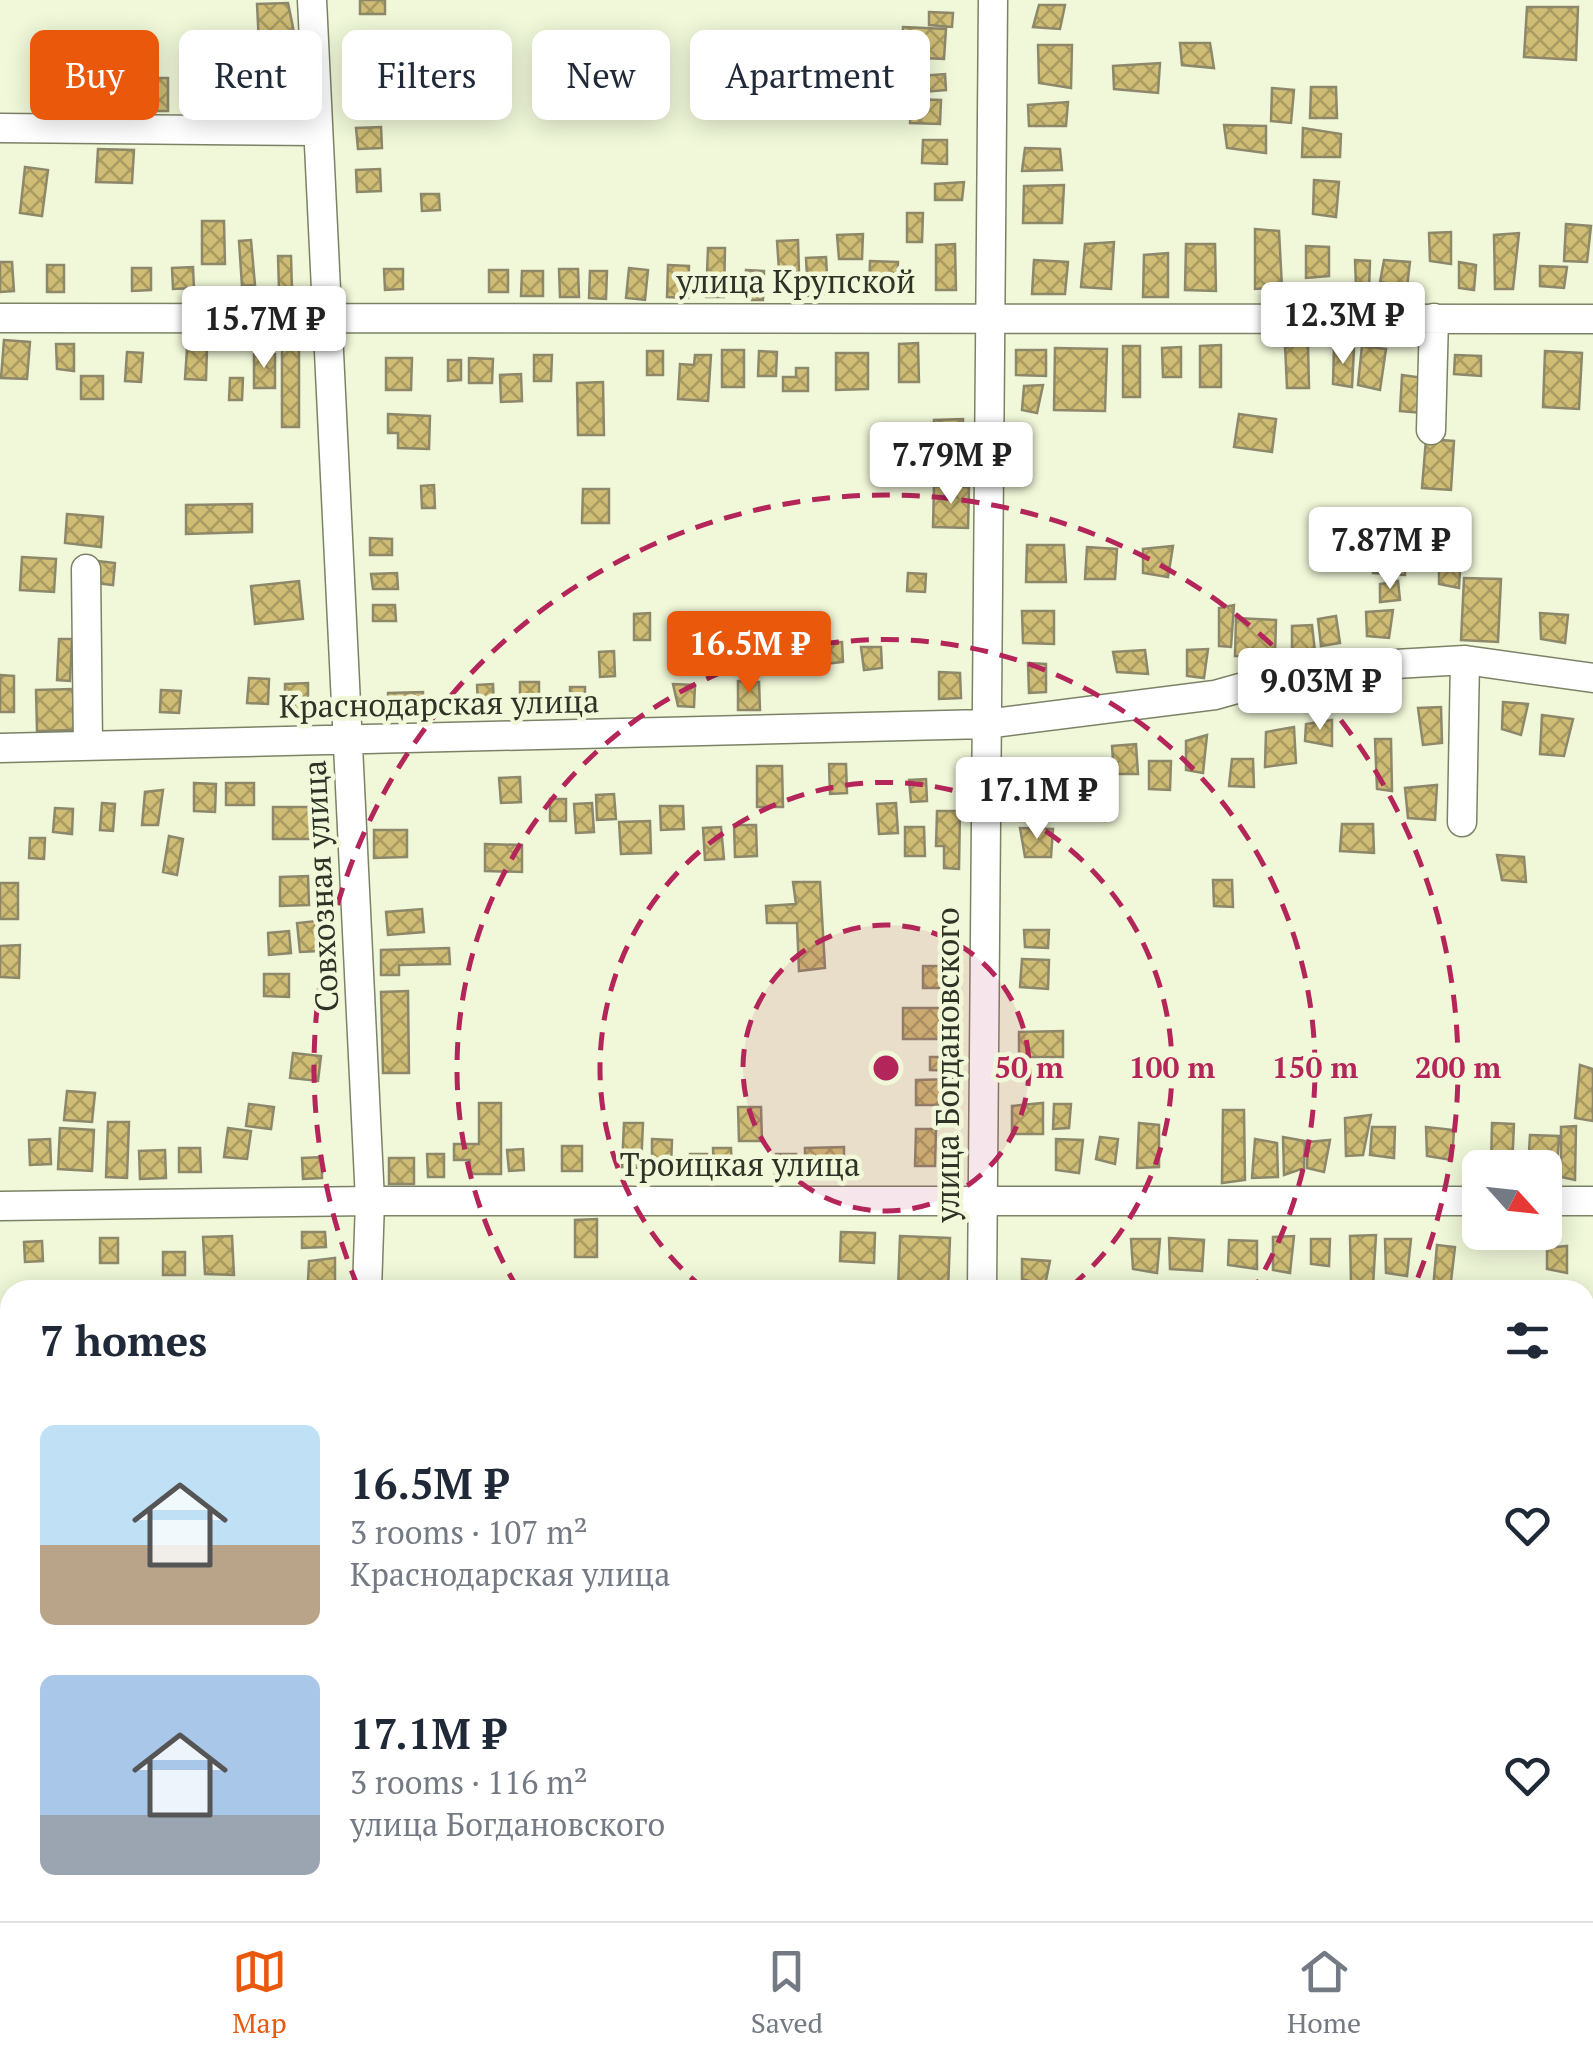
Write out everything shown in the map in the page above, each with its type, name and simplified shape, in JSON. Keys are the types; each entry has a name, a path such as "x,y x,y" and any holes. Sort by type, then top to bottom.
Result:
{"street":[{"name":"Совхозная улица","path":"312,0 370,1201 367,1280"},
{"name":"улица Богдановского","path":"982,1280 993,0"},
{"path":"0,128 318,131"},
{"name":"улица Крупской","path":"0,318 1593,319"},
{"path":"1431,430 1434,318"},
{"path":"86,569 88,746"},
{"path":"1462,822 1465,660"},
{"name":"Краснодарская улица","path":"0,748 986,724 1216,695 1308,669 1465,660 1593,678"},
{"name":"Троицкая улица","path":"0,1206 370,1201 1462,1201"},
{"path":"1562,1201 1593,1201"}],"building":[{"path":"360,0 385,0 385,14 360,14"},
{"path":"288,3 294,30 258,30 257,4"},
{"path":"1039,5 1065,5 1060,29 1033,27"},
{"path":"1527,7 1578,7 1576,60 1524,57"},
{"path":"929,12 953,13 952,27 929,25"},
{"path":"946,29 944,59 930,58 930,30 903,30"},
{"path":"1180,43 1210,43 1214,68 1182,65"},
{"path":"1038,45 1072,45 1071,88 1039,83"},
{"path":"1160,63 1158,93 1114,89 1113,66"},
{"path":"945,74 946,90 930,91 930,75"},
{"path":"159,78 168,78 168,111 159,111"},
{"path":"1311,87 1336,87 1337,118 1310,118"},
{"path":"1272,88 1294,90 1291,123 1271,121"},
{"path":"930,100 941,100 940,124 910,123 930,120"},
{"path":"1068,102 1066,126 1029,126 1028,105"},
{"path":"1224,125 1266,126 1266,153 1227,148"},
{"path":"381,127 382,148 358,149 356,128"},
{"path":"1303,128 1341,134 1340,157 1302,157"},
{"path":"923,140 947,140 947,164 922,163"},
{"path":"1025,148 1060,149 1062,170 1022,171"},
{"path":"98,149 134,150 132,183 96,182"},
{"path":"25,167 48,170 42,216 20,213"},
{"path":"380,169 381,191 357,192 356,170"},
{"path":"1314,180 1339,182 1336,217 1313,214"},
{"path":"964,182 962,200 935,200 935,184"},
{"path":"1064,185 1062,223 1023,223 1024,186"},
{"path":"421,194 439,194 440,210 422,211"},
{"path":"907,213 923,213 922,242 907,242"},
{"path":"202,221 224,221 225,264 202,264"},
{"path":"1566,224 1591,226 1587,262 1564,261"},
{"path":"1255,229 1279,231 1282,287 1255,289"},
{"path":"1451,232 1451,264 1430,261 1429,233"},
{"path":"1519,233 1513,289 1495,289 1494,235"},
{"path":"863,234 862,259 839,259 837,235"},
{"path":"251,240 255,285 242,286 239,241"},
{"path":"798,240 799,273 779,270 777,241"},
{"path":"1114,242 1111,289 1081,287 1085,244"},
{"path":"955,244 956,290 936,290 936,245"},
{"path":"1186,244 1215,244 1216,291 1185,290"},
{"path":"1306,246 1329,247 1329,276 1306,278"},
{"path":"708,248 725,248 724,297 706,297"},
{"path":"1168,253 1168,297 1143,297 1144,255"},
{"path":"278,256 291,256 292,290 279,290"},
{"path":"826,257 828,294 808,296 806,258"},
{"path":"1034,260 1068,262 1065,294 1032,294"},
{"path":"1355,260 1370,261 1369,290 1356,287"},
{"path":"1384,260 1410,262 1407,287 1380,282"},
{"path":"870,261 898,262 897,293 869,292"},
{"path":"0,262 12,262 14,291 0,292"},
{"path":"1459,262 1476,265 1474,290 1459,288"},
{"path":"47,265 64,265 64,292 47,292"},
{"path":"668,265 689,266 688,298 667,297"},
{"path":"1540,266 1567,267 1564,288 1540,286"},
{"path":"193,267 194,288 173,289 172,268"},
{"path":"132,268 151,268 151,290 132,291"},
{"path":"629,268 648,270 645,300 626,298"},
{"path":"384,269 403,269 403,289 385,290"},
{"path":"559,269 578,269 579,297 560,297"},
{"path":"489,270 508,270 508,292 489,292"},
{"path":"746,270 764,271 763,300 746,300"},
{"path":"522,271 543,271 543,296 521,296"},
{"path":"590,271 607,271 606,299 589,298"},
{"path":"4,340 30,342 27,379 1,378"},
{"path":"918,343 919,382 899,382 899,344"},
{"path":"56,344 74,344 74,371 57,369"},
{"path":"1308,344 1309,388 1287,388 1285,345"},
{"path":"1221,345 1221,387 1200,387 1200,346"},
{"path":"1123,346 1140,346 1140,397 1123,397"},
{"path":"1362,346 1386,349 1380,390 1358,385"},
{"path":"1181,347 1181,377 1163,377 1162,348"},
{"path":"1334,347 1354,349 1352,387 1333,384"},
{"path":"1055,348 1107,349 1105,411 1054,410"},
{"path":"187,349 207,349 206,380 185,379"},
{"path":"282,349 299,349 299,427 282,427"},
{"path":"722,350 744,350 744,387 722,387"},
{"path":"1016,350 1046,350 1046,376 1016,375"},
{"path":"647,351 663,351 663,375 647,375"},
{"path":"759,351 777,352 776,376 758,376"},
{"path":"1545,351 1582,353 1579,409 1543,407"},
{"path":"127,352 143,353 141,382 125,381"},
{"path":"836,353 868,353 868,389 836,390"},
{"path":"254,354 275,354 275,388 254,388"},
{"path":"534,355 552,355 551,381 534,381"},
{"path":"695,355 711,355 708,401 678,399 680,364 694,365"},
{"path":"1455,355 1481,356 1481,376 1454,374"},
{"path":"386,358 412,358 411,390 386,390"},
{"path":"469,358 493,359 492,383 469,383"},
{"path":"448,360 461,360 461,380 448,381"},
{"path":"796,368 808,368 808,391 783,391 783,377 796,377"},
{"path":"521,374 522,401 501,402 500,375"},
{"path":"1402,375 1424,378 1423,413 1400,411"},
{"path":"81,376 103,376 103,399 81,399"},
{"path":"230,378 243,378 242,400 229,400"},
{"path":"603,382 604,435 578,435 577,383"},
{"path":"1043,385 1037,413 1022,410 1024,386"},
{"path":"388,414 430,416 429,449 398,448 398,433 388,433"},
{"path":"1239,414 1276,419 1272,452 1234,447"},
{"path":"963,419 963,440 934,440 934,420"},
{"path":"1426,439 1454,441 1451,490 1422,488"},
{"path":"883,454 918,454 918,477 884,477"},
{"path":"434,485 435,508 422,508 421,486"},
{"path":"934,486 969,487 968,528 933,527"},
{"path":"583,489 609,489 609,523 582,523"},
{"path":"252,504 252,532 186,534 186,505"},
{"path":"67,514 103,517 101,547 65,543"},
{"path":"1375,517 1407,518 1405,575 1373,573"},
{"path":"370,538 392,539 392,555 370,555"},
{"path":"1027,545 1064,545 1066,582 1026,582"},
{"path":"1173,546 1168,577 1143,573 1143,549"},
{"path":"1087,547 1117,549 1115,579 1085,579"},
{"path":"1439,552 1461,554 1459,588 1439,584"},
{"path":"22,557 56,559 54,592 20,590"},
{"path":"98,561 115,563 113,585 95,583"},
{"path":"397,573 398,589 373,589 371,574"},
{"path":"908,573 926,574 925,592 907,591"},
{"path":"1464,578 1501,579 1498,642 1461,640"},
{"path":"299,581 303,619 255,624 251,586"},
{"path":"1398,581 1400,600 1380,602 1380,584"},
{"path":"373,605 395,605 396,621 373,621"},
{"path":"1234,605 1231,647 1219,646 1219,608"},
{"path":"1393,610 1389,638 1367,636 1366,612"},
{"path":"1022,611 1054,611 1054,644 1023,643"},
{"path":"650,613 650,640 634,640 634,614"},
{"path":"1540,613 1568,615 1565,643 1541,639"},
{"path":"1336,616 1340,643 1321,646 1318,619"},
{"path":"1236,618 1276,620 1275,657 1235,656"},
{"path":"1312,625 1316,660 1292,662 1292,626"},
{"path":"59,639 72,639 70,681 57,680"},
{"path":"842,642 843,662 824,664 823,643"},
{"path":"804,643 805,666 782,667 781,644"},
{"path":"707,644 726,644 726,672 707,672"},
{"path":"861,647 881,647 882,668 864,670"},
{"path":"1208,649 1204,678 1187,676 1187,650"},
{"path":"1145,650 1148,674 1117,672 1113,652"},
{"path":"614,651 615,676 600,677 599,652"},
{"path":"1028,663 1046,664 1046,692 1029,693"},
{"path":"939,672 960,673 961,698 939,699"},
{"path":"0,675 14,676 14,712 0,712"},
{"path":"249,678 269,679 268,704 247,703"},
{"path":"738,681 759,682 760,710 738,710"},
{"path":"520,682 539,682 539,703 520,703"},
{"path":"308,683 308,710 285,711 285,684"},
{"path":"493,684 494,704 478,705 477,685"},
{"path":"673,684 695,685 694,707 678,706"},
{"path":"570,687 585,687 585,708 570,708"},
{"path":"73,689 74,730 37,731 36,690"},
{"path":"161,690 181,691 179,713 160,712"},
{"path":"423,692 423,715 388,716 388,693"},
{"path":"1503,702 1528,704 1521,735 1502,729"},
{"path":"1441,707 1442,743 1423,745 1418,708"},
{"path":"1542,715 1573,719 1564,756 1540,754"},
{"path":"1332,720 1332,746 1305,741 1306,724"},
{"path":"1294,727 1296,763 1265,767 1266,732"},
{"path":"1207,735 1203,773 1186,770 1186,741"},
{"path":"1375,739 1391,739 1392,791 1377,789"},
{"path":"1136,744 1138,774 1114,774 1112,746"},
{"path":"1232,759 1253,759 1254,787 1229,786"},
{"path":"1149,761 1171,761 1170,790 1149,789"},
{"path":"829,764 846,764 847,793 830,794"},
{"path":"757,766 782,766 783,807 757,807"},
{"path":"1105,770 1105,821 1084,819 1080,774"},
{"path":"520,777 521,802 501,803 499,778"},
{"path":"926,779 927,801 911,802 909,780"},
{"path":"194,783 216,784 215,812 194,811"},
{"path":"226,783 254,783 254,805 226,805"},
{"path":"1437,785 1435,820 1408,818 1405,788"},
{"path":"163,790 158,825 142,825 145,792"},
{"path":"614,794 616,819 597,820 596,795"},
{"path":"550,799 566,799 566,821 550,821"},
{"path":"102,803 115,804 113,831 100,830"},
{"path":"592,803 594,832 576,833 574,804"},
{"path":"896,803 898,833 879,834 877,804"},
{"path":"660,806 683,806 684,829 661,830"},
{"path":"273,807 312,807 312,839 273,839"},
{"path":"55,808 73,809 72,834 53,832"},
{"path":"937,811 960,811 959,869 944,868 944,846 936,846"},
{"path":"650,821 651,853 621,854 619,822"},
{"path":"1342,824 1373,824 1374,853 1340,851"},
{"path":"734,825 756,825 757,856 735,857"},
{"path":"721,827 724,859 705,860 703,828"},
{"path":"905,827 924,827 925,856 905,856"},
{"path":"1020,828 1053,829 1051,857 1025,857"},
{"path":"374,830 407,830 407,857 374,858"},
{"path":"169,836 183,839 177,875 163,872"},
{"path":"30,838 45,838 44,859 29,858"},
{"path":"485,844 522,845 522,872 485,871"},
{"path":"1497,855 1524,857 1526,882 1502,880"},
{"path":"308,876 309,905 280,906 280,877"},
{"path":"1213,880 1232,880 1233,907 1214,906"},
{"path":"793,882 820,882 825,968 799,971 797,923 767,923 766,906 796,904"},
{"path":"0,883 18,883 18,919 0,919"},
{"path":"422,909 424,932 388,935 386,912"},
{"path":"316,921 319,951 300,952 297,923"},
{"path":"1024,930 1049,930 1048,948 1025,947"},
{"path":"289,931 291,953 269,955 268,933"},
{"path":"20,945 19,978 0,977 0,946"},
{"path":"449,948 450,964 399,965 399,975 381,975 381,950"},
{"path":"1022,959 1049,960 1048,989 1020,987"},
{"path":"923,966 947,966 947,988 923,988"},
{"path":"264,974 289,974 289,997 264,996"},
{"path":"408,991 409,1073 383,1073 381,992"},
{"path":"903,1008 955,1008 955,1039 903,1039"},
{"path":"1063,1031 1063,1057 1019,1057 1019,1032"},
{"path":"293,1053 321,1056 318,1081 290,1078"},
{"path":"930,1057 953,1057 953,1071 930,1070"},
{"path":"1580,1065 1593,1069 1593,1121 1575,1118"},
{"path":"954,1079 954,1105 916,1105 916,1080"},
{"path":"67,1091 95,1093 92,1122 64,1120"},
{"path":"479,1103 501,1103 501,1174 470,1174 470,1160 454,1160 454,1144 479,1144"},
{"path":"1043,1103 1043,1134 1012,1134 1012,1106"},
{"path":"249,1104 274,1107 271,1129 246,1126"},
{"path":"1054,1104 1071,1104 1069,1128 1053,1129"},
{"path":"738,1107 761,1107 762,1141 739,1141"},
{"path":"1223,1110 1244,1110 1245,1180 1222,1183"},
{"path":"1371,1115 1363,1155 1346,1156 1345,1118"},
{"path":"108,1122 129,1122 127,1178 106,1177"},
{"path":"624,1123 643,1123 641,1168 622,1167"},
{"path":"1139,1123 1159,1125 1159,1167 1137,1168"},
{"path":"1492,1123 1514,1124 1513,1150 1491,1150"},
{"path":"1576,1126 1575,1180 1562,1177 1561,1127"},
{"path":"1372,1127 1395,1127 1394,1158 1370,1155"},
{"path":"1426,1127 1454,1130 1452,1160 1427,1156"},
{"path":"60,1128 94,1130 92,1171 58,1169"},
{"path":"228,1128 251,1131 247,1159 224,1157"},
{"path":"916,1129 936,1129 935,1166 915,1166"},
{"path":"1530,1135 1559,1136 1558,1150 1529,1150"},
{"path":"1100,1137 1118,1139 1115,1164 1096,1159"},
{"path":"1283,1137 1305,1141 1304,1168 1284,1175"},
{"path":"50,1139 51,1164 30,1165 29,1140"},
{"path":"652,1139 672,1140 671,1166 652,1166"},
{"path":"1056,1139 1083,1140 1079,1173 1056,1170"},
{"path":"1255,1139 1277,1143 1278,1177 1252,1178"},
{"path":"1330,1140 1324,1172 1307,1168 1308,1142"},
{"path":"562,1146 582,1146 582,1171 562,1171"},
{"path":"844,1147 844,1174 818,1174 818,1167 805,1167 805,1148"},
{"path":"179,1148 200,1148 201,1172 179,1172"},
{"path":"713,1148 731,1148 732,1175 714,1176"},
{"path":"523,1149 524,1170 509,1171 507,1150"},
{"path":"165,1150 166,1178 140,1179 139,1151"},
{"path":"427,1154 444,1154 444,1177 428,1177"},
{"path":"690,1154 707,1154 708,1173 690,1173"},
{"path":"776,1154 796,1154 796,1175 775,1175"},
{"path":"322,1157 322,1178 303,1179 302,1158"},
{"path":"389,1158 414,1158 414,1184 389,1184"},
{"path":"597,1219 597,1257 575,1257 575,1220"},
{"path":"302,1232 325,1232 326,1247 302,1248"},
{"path":"841,1232 875,1233 874,1263 840,1261"},
{"path":"1376,1235 1373,1280 1351,1280 1350,1236"},
{"path":"232,1236 234,1275 205,1274 203,1237"},
{"path":"900,1236 950,1238 948,1280 898,1280"},
{"path":"1294,1236 1290,1273 1273,1270 1273,1237"},
{"path":"100,1238 118,1238 118,1263 100,1263"},
{"path":"1169,1238 1204,1240 1202,1271 1170,1269"},
{"path":"1131,1239 1160,1239 1157,1273 1133,1269"},
{"path":"1311,1239 1330,1239 1329,1266 1311,1264"},
{"path":"1385,1239 1411,1239 1407,1276 1386,1273"},
{"path":"1229,1240 1257,1241 1257,1269 1228,1265"},
{"path":"42,1241 43,1261 25,1262 24,1242"},
{"path":"1437,1245 1455,1247 1451,1280 1434,1280"},
{"path":"1567,1246 1567,1273 1547,1269 1547,1250 1562,1250"},
{"path":"163,1252 185,1252 185,1275 163,1275"},
{"path":"335,1258 335,1280 308,1280 309,1261"},
{"path":"1022,1259 1050,1261 1046,1280 1022,1279"}]}
